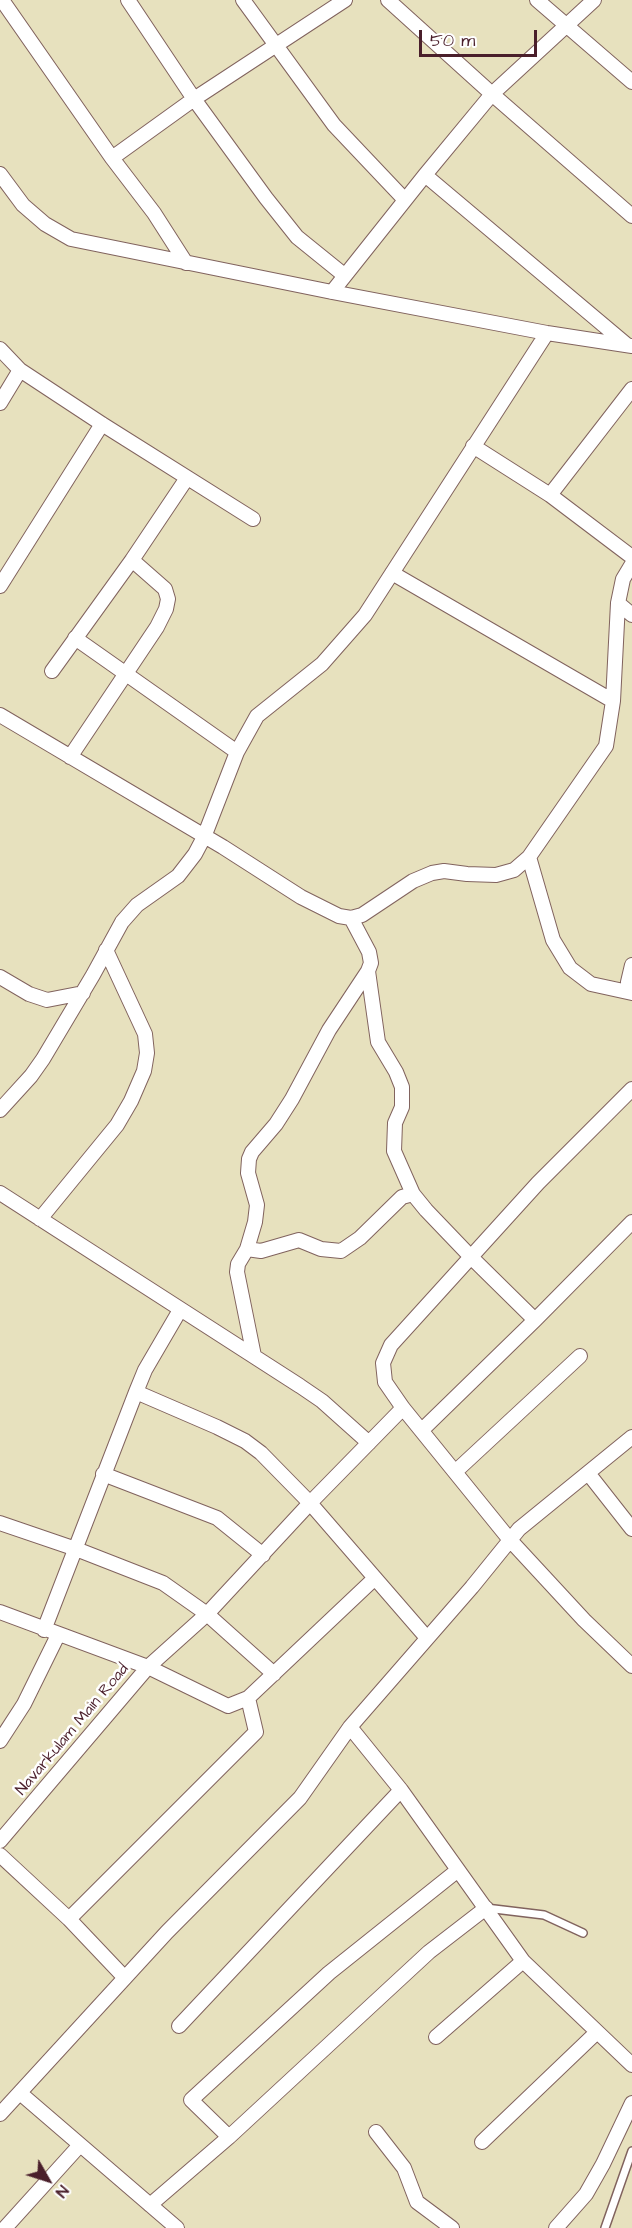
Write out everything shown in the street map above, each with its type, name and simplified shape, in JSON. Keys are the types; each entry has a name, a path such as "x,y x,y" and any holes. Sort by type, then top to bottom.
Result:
{"street":[{"path":"2,0 112,158 154,213 186,263"},
{"path":"128,0 194,99 297,237 344,275"},
{"path":"243,0 334,125 405,200"},
{"path":"112,158 194,99 345,0"},
{"path":"388,0 632,216"},
{"path":"537,0 632,82"},
{"path":"332,292 424,175 492,94 594,0"},
{"path":"0,174 23,204 45,224 71,239 547,333 629,345"},
{"path":"424,175 629,345"},
{"path":"0,1110 31,1077 43,1059 122,922 137,905 178,876 188,865 204,837 237,752 257,716 322,664 365,615 547,333"},
{"path":"0,349 20,370 254,519"},
{"path":"0,403 20,370"},
{"path":"550,495 632,389"},
{"path":"0,586 102,424"},
{"path":"474,446 550,495 632,556"},
{"path":"52,671 132,560 187,478"},
{"path":"70,758 157,627 166,609 168,599 165,589 132,560"},
{"path":"0,715 301,897 339,916 351,918 362,915 413,881 432,873 444,871 496,875 514,870 529,857 606,746 613,700 618,603 623,579 632,564"},
{"path":"392,573 613,700"},
{"path":"618,603 632,615"},
{"path":"75,638 237,752"},
{"path":"529,857 553,940 570,968 591,984 632,992"},
{"path":"254,1356 237,1272 238,1264 247,1250 255,1222 256,1205 248,1173 249,1159 287,1107 329,1030 368,971 371,963 369,952 351,918"},
{"path":"40,1219 117,1125 144,1071 147,1053 145,1034 106,950"},
{"path":"632,965 628,982 632,992"},
{"path":"368,971 378,1042 402,1087 402,1107 395,1124 394,1150 414,1194 426,1210 471,1257 535,1320"},
{"path":"0,977 29,994 47,1000 83,993"},
{"path":"632,1089 538,1184 391,1345 383,1364 385,1382 403,1408 510,1540 584,1620 632,1666"},
{"path":"0,1193 322,1401 369,1443"},
{"path":"247,1250 261,1251 299,1240 321,1249 341,1251 360,1238 402,1197 414,1194"},
{"path":"422,1430 632,1222"},
{"path":"44,1630 136,1392 149,1363 180,1310"},
{"path":"455,1472 580,1356"},
{"path":"136,1392 245,1441 261,1453 310,1503 428,1638"},
{"name":"Navarkulam Main Road","path":"0,1841 148,1668 207,1614 310,1503 403,1408"},
{"path":"0,2114 167,1932 300,1798 350,1727 519,1529 632,1437"},
{"path":"588,1473 632,1528"},
{"path":"103,1474 217,1518 263,1555"},
{"path":"0,1523 155,1579 207,1614 274,1674"},
{"path":"0,1612 148,1668 228,1706 248,1698 375,1578"},
{"path":"0,1741 24,1704 58,1635"},
{"path":"69,1919 256,1732 248,1698"},
{"path":"350,1727 401,1790 523,1961 632,2065"},
{"path":"179,2026 401,1790"},
{"path":"0,1855 69,1919 125,1978"},
{"path":"229,2137 191,2100 329,1973 458,1870"},
{"path":"150,2205 229,2137 429,1952 486,1908"},
{"path":"436,2037 523,1961"},
{"path":"482,2142 597,2032"},
{"path":"20,2093 177,2228"},
{"path":"556,2228 586,2194 632,2103"},
{"path":"376,2132 404,2168 417,2202 452,2228"},
{"path":"5,2228 80,2145"}],"lane":[{"path":"486,1908 544,1915 583,1934"},
{"path":"605,2228 632,2151"}]}
